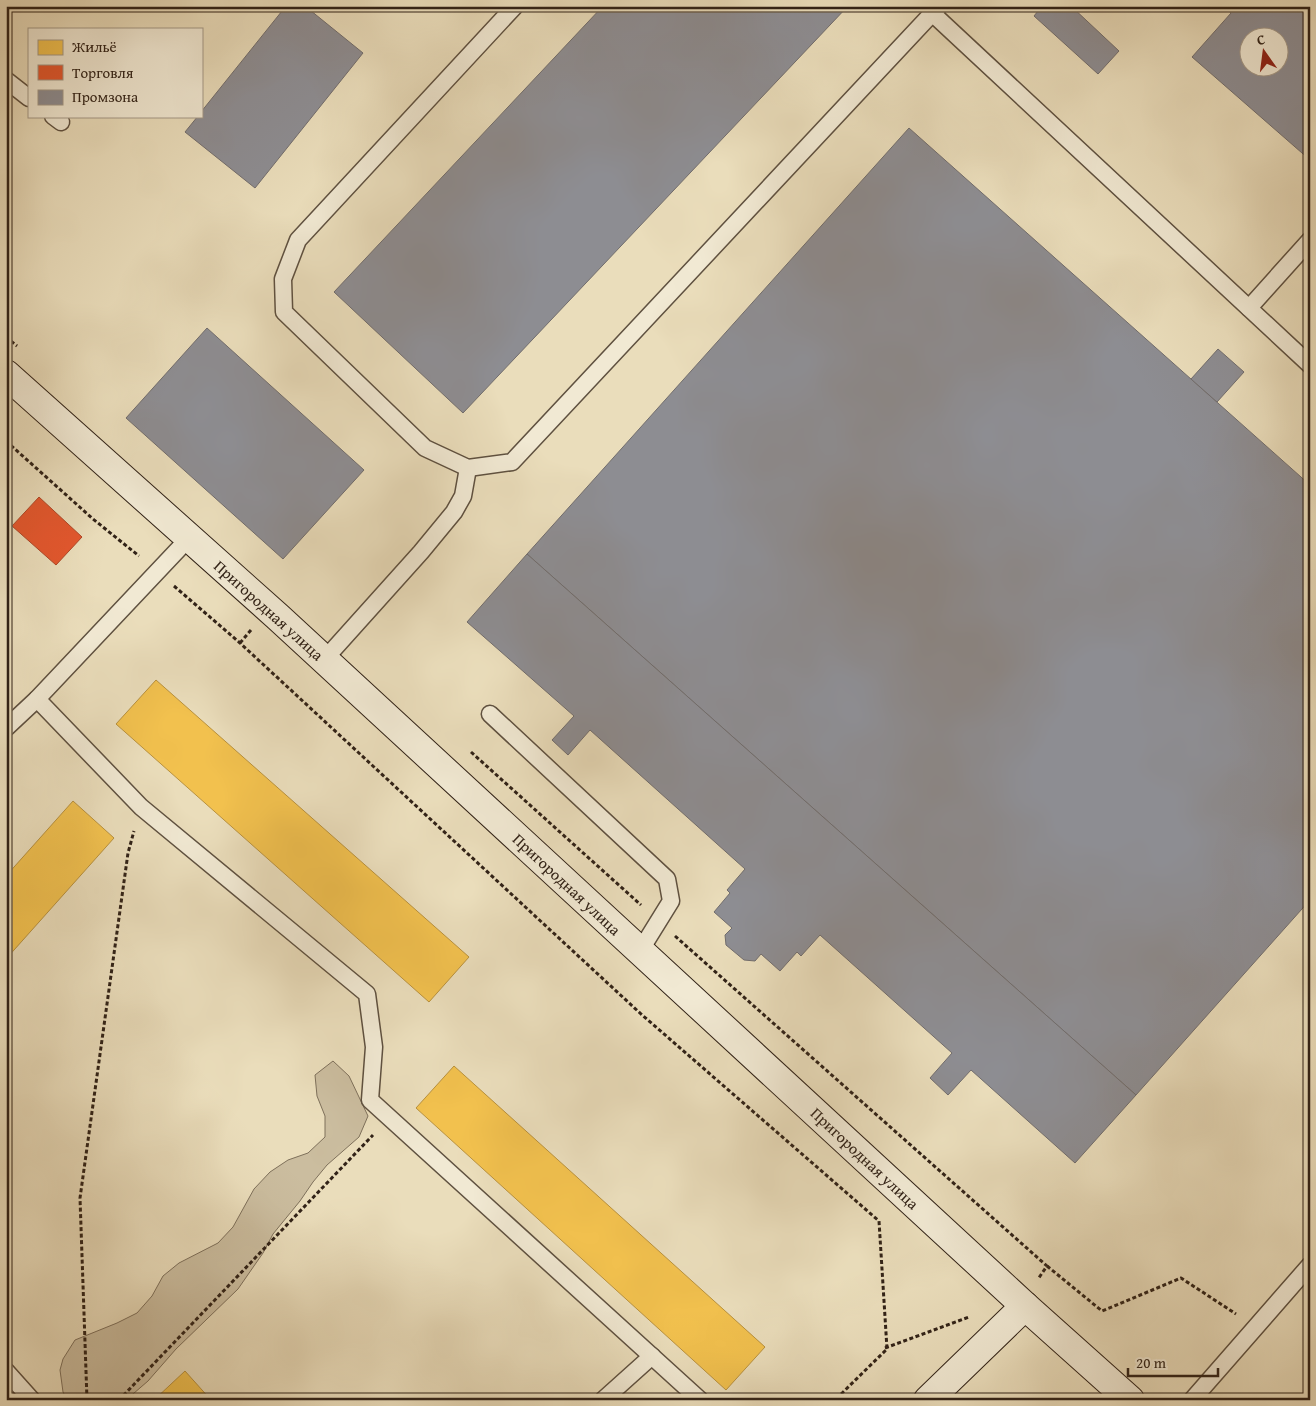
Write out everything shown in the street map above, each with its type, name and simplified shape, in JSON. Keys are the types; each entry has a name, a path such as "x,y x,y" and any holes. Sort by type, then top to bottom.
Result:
{"main road":[{"name":"Пригородная улица","path":"6,374 324,660 1025,1306 1130,1400"},
{"path":"928,1400 1025,1306"}],"lane":[{"path":"515,6 298,240 283,279 284,312 425,448 468,468 512,462 935,10 1310,364"},
{"path":"6,80 28,97"},
{"path":"1250,308 1310,240"},
{"path":"324,660 421,552 454,512 463,496 468,468"},
{"path":"6,728 189,538"},
{"path":"36,699 141,806 367,994 374,1047 370,1100 700,1400"},
{"path":"490,714 667,879 671,901 640,951"},
{"path":"1192,1400 1310,1265"},
{"path":"603,1400 652,1356"},
{"path":"6,1371 32,1400"}],"path":[{"path":"6,441 248,650 641,1014 879,1222 886,1349 835,1400"},
{"path":"88,1400 80,1198 128,853 141,806"},
{"path":"119,1400 390,1117"},
{"path":"1048,1266 1102,1311 1182,1278 1256,1328"}],"shaded area":[{"path":"333,1061 349,1076 368,1116 359,1137 327,1165 313,1182 273,1234 263,1253 238,1289 176,1349 148,1381 126,1400 67,1400 63,1392 60,1370 63,1359 75,1340 137,1313 152,1296 163,1276 179,1263 218,1243 233,1227 254,1189 270,1172 288,1160 308,1153 325,1137 325,1116 317,1096 315,1075"}],"building: Жильё":[{"path":"156,680 469,957 429,1002 116,724"},
{"path":"73,801 114,838 6,959 6,876"},
{"path":"454,1066 765,1347 726,1390 416,1108"},
{"path":"185,1371 211,1400 154,1400"}],"building: Торговля":[{"path":"39,497 82,537 56,565 12,526"}],"building: Промзона":[{"path":"286,6 305,6 363,53 255,188 185,132 196,118 202,118 202,111"},
{"path":"603,6 848,6 463,413 334,292"},
{"path":"1042,6 1071,6 1119,51 1098,74 1034,16"},
{"path":"1223,6 1310,6 1310,160 1192,57 1231,13"},
{"path":"909,128 1310,485 1310,900 1136,1095 527,554"},
{"path":"207,328 364,470 283,559 126,418"},
{"path":"1218,349 1244,372 1217,402 1191,379"},
{"path":"527,554 1136,1095 1075,1163 971,1070 948,1095 930,1078 952,1053 820,935 801,956 797,952 780,971 761,954 755,961 744,960 726,945 725,935 732,928 714,912 730,893 727,890 745,869 590,730 568,755 552,740 574,716 467,622"}]}
